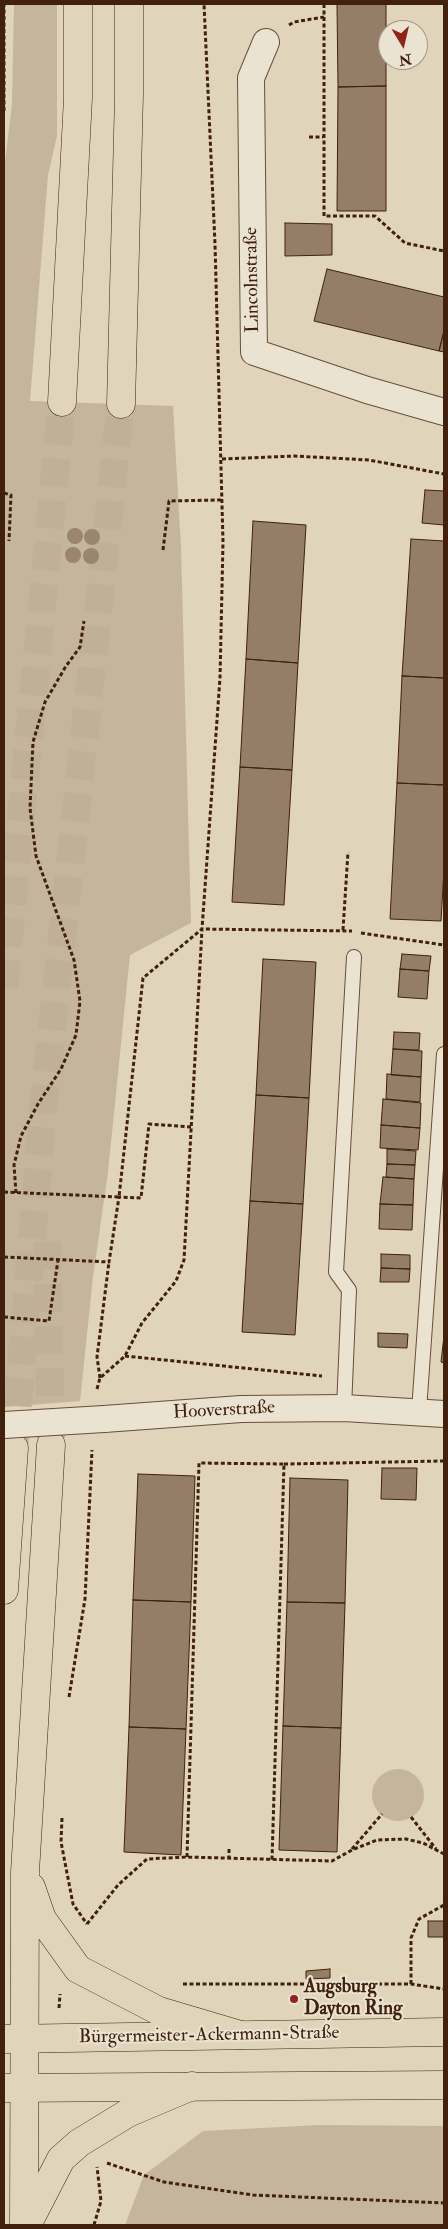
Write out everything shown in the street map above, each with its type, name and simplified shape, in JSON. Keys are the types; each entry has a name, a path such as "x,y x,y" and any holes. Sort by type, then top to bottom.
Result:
{"main road":[{"path":"62,402 78,98 78,4"},
{"path":"121,404 129,96 128,4"},
{"path":"4,1590 9,1437"},
{"path":"26,2225 11,2088 11,2039 25,1872 51,1445"},
{"path":"25,1872 42,1919 78,1969 159,2011 240,2035"},
{"name":"Bürgermeister-Ackermann-Straße","path":"11,2039 444,2032"},
{"path":"11,2088 444,2085"},
{"path":"26,2225 61,2159 78,2142 128,2113 192,2086"}],"street":[{"name":"Lincolnstraße","path":"266,42 251,78 254,352 367,390 444,412"},
{"name":"Hooverstraße","path":"9,1437 99,1408 344,1408 432,1412"}],"lane":[{"path":"344,1408 350,1290 336,1272 354,957"},
{"path":"432,1412 444,1054"}],"path":[{"path":"4,4 4,111"},
{"path":"100,1378 125,1356 142,1323 176,1281 184,1260 202,929 220,678 223,542 222,459 204,4"},
{"path":"324,4 324,216 375,216 405,243 444,251"},
{"path":"309,137 323,137"},
{"path":"222,459 294,456 369,460 444,474"},
{"path":"4,493 11,495 9,541"},
{"path":"163,550 169,501 221,500"},
{"path":"16,1193 14,1165 21,1136 38,1104 61,1069 76,1035 80,1001 74,960 36,856 30,808 33,742 45,702 80,647 84,621"},
{"path":"343,930 348,852"},
{"path":"99,1408 100,1378 97,1357 119,1197 144,978 202,929 343,930 444,944"},
{"path":"4,1192 141,1198 149,1124 191,1127"},
{"path":"4,1257 109,1262"},
{"path":"4,1317 49,1321 58,1260"},
{"path":"125,1356 345,1378"},
{"path":"67,1706 85,1598 92,1443"},
{"path":"187,1857 198,1463 284,1464 444,1461"},
{"path":"272,1860 284,1464"},
{"path":"62,1813 61,1842 73,1904 91,1930"},
{"path":"352,1850 382,1814"},
{"path":"410,1817 438,1851"},
{"path":"87,1924 118,1885 147,1859 187,1857 332,1861 352,1850 377,1840 406,1838 423,1843 444,1854"},
{"path":"229,1849 229,1859"},
{"path":"411,1984 410,1938 419,1919 444,1905"},
{"path":"176,1984 411,1984 444,1988"},
{"path":"59,2014 60,1994"},
{"path":"94,2225 101,2201 96,2159"},
{"path":"104,2162 164,2182 252,2195 444,2203"}],"shaded area":[{"path":"14,4 57,4 57,136 48,175 30,401 173,406 181,548 191,923 130,955 108,1172 93,1277 80,1401 4,1407 4,170 12,104"},
{"path":"398,1769 408,1771 416,1777 422,1785 424,1795 422,1805 416,1813 408,1819 398,1821 388,1819 380,1813 374,1805 372,1795 374,1785 380,1777 388,1771"},
{"path":"320,2125 444,2126 444,2225 125,2225 144,2175 203,2131"}],"building":[{"path":"337,4 386,4 386,20 378,20 378,70 386,70 386,86 338,87"},
{"path":"386,86 386,211 337,211 338,87"},
{"path":"285,223 332,224 332,255 285,256"},
{"path":"327,269 444,297 444,331 439,351 314,321"},
{"path":"444,331 444,352 439,351"},
{"path":"425,490 444,491 444,525 422,523"},
{"path":"253,521 306,525 298,663 246,659"},
{"path":"411,539 444,541 444,678 402,676"},
{"path":"246,659 298,663 292,770 240,767"},
{"path":"402,676 444,678 444,785 397,783"},
{"path":"240,767 292,770 284,905 232,902"},
{"path":"397,783 444,785 444,870 441,921 390,919"},
{"path":"402,954 431,956 429,971 400,969"},
{"path":"263,959 316,962 309,1098 256,1095"},
{"path":"400,969 429,971 427,999 398,997"},
{"path":"394,1032 420,1033 419,1050 393,1049"},
{"path":"393,1049 422,1051 421,1077 391,1075"},
{"path":"387,1074 421,1077 420,1102 386,1099"},
{"path":"256,1095 309,1098 303,1204 250,1201"},
{"path":"383,1099 421,1103 420,1128 381,1125"},
{"path":"381,1125 420,1128 418,1150 380,1148"},
{"path":"387,1149 416,1151 415,1165 387,1164"},
{"path":"387,1164 415,1165 414,1179 386,1177"},
{"path":"383,1177 414,1179 413,1205 380,1204"},
{"path":"250,1201 303,1204 295,1335 242,1332"},
{"path":"380,1204 413,1205 412,1230 379,1229"},
{"path":"381,1254 410,1255 410,1269 381,1268"},
{"path":"381,1268 410,1269 409,1282 380,1282"},
{"path":"378,1333 408,1334 407,1348 378,1347"},
{"path":"444,1336 444,1363 441,1362"},
{"path":"382,1468 417,1468 416,1500 381,1499"},
{"path":"138,1474 195,1476 191,1602 133,1600"},
{"path":"290,1478 348,1480 345,1603 287,1602"},
{"path":"133,1600 191,1602 186,1729 129,1727"},
{"path":"287,1602 345,1603 341,1728 283,1726"},
{"path":"283,1726 341,1728 337,1852 279,1850"},
{"path":"129,1727 186,1729 181,1855 124,1852"},
{"path":"428,1921 444,1921 444,1937 428,1937"},
{"path":"330,1969 330,1978 306,1979 306,1971"}],"tunnel":[{"path":"4,988 62,402"},
{"path":"14,1448 44,1100 121,404"},
{"path":"47,1242 51,1445"}],"place":[{"name":"Augsburg Dayton Ring","path":"294,1999"}]}
